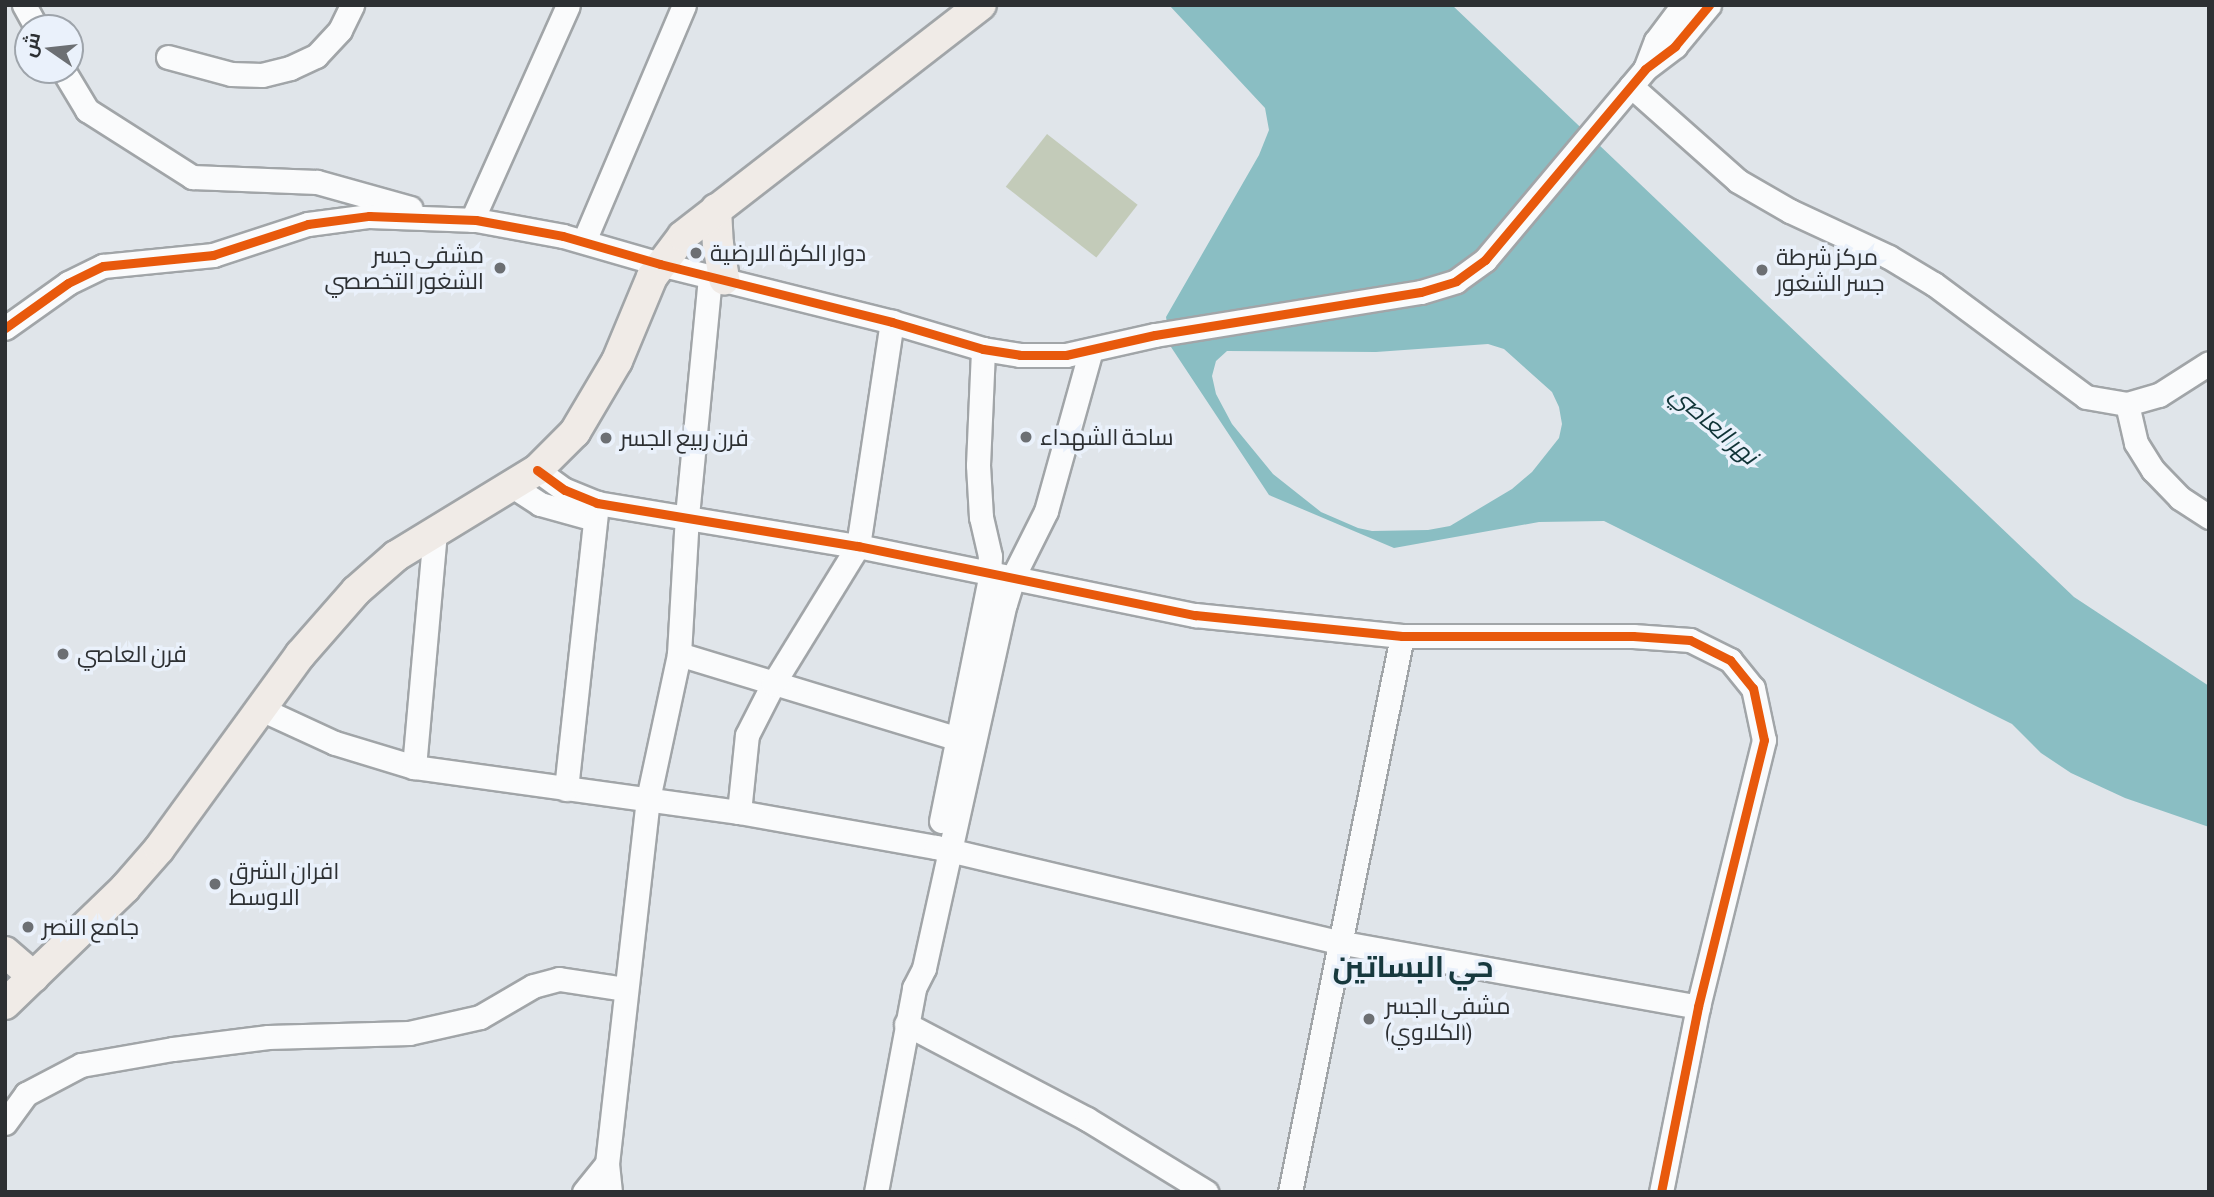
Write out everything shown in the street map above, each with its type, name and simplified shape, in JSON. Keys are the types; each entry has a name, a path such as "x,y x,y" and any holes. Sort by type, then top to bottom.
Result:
{"main road":[{"path":"7,999 34,977 125,888 159,849 300,655 356,591 396,556 537,470 575,432 596,402 617,361 660,264 683,236 981,5"},
{"path":"716,209 717,277"},
{"path":"5,952 34,977"}],"street":[{"path":"168,57 231,74 262,75 290,68 316,56 340,30 352,5"},
{"path":"461,219 568,5"},
{"path":"584,241 684,5"},
{"path":"1638,78 1656,41 1683,5"},
{"path":"71,84 87,110 192,177 317,182 461,219 584,241 660,264 892,322 982,349 1031,355 1066,355 1155,335 1421,292 1456,281 1485,260 1638,78 1675,46 1709,5"},
{"path":"1638,78 1738,181 1790,211 1889,257 1934,284 2086,397 2127,404 2159,394 2209,363"},
{"path":"5,328 79,276 116,263 220,253 308,224 346,217 461,219"},
{"path":"610,1192 607,1164 624,989 648,799 680,654 687,516 717,277"},
{"path":"739,812 747,735 773,684 858,546 892,322"},
{"path":"876,1192 906,1024 914,988 924,968 958,739 990,573 979,491 982,349"},
{"path":"943,849 1013,577 1046,511 1091,350"},
{"path":"2127,404 2136,443 2153,470 2180,498 2209,517"},
{"path":"537,470 596,511"},
{"path":"511,485 540,504 596,511 687,516 858,546 1195,615 1402,636 1633,636 1690,640 1730,660 1753,688 1764,740 1698,1007 1661,1192"},
{"path":"566,789 596,511"},
{"path":"414,767 435,530"},
{"path":"1290,1192 1338,942 1402,636"},
{"path":"680,654 958,739"},
{"path":"261,709 335,743 414,767 739,812 943,849 1338,942 1698,1007"},
{"path":"5,1124 26,1094 81,1065 173,1049 268,1037 422,1031 480,1017 533,986 559,979 624,989"},
{"path":"906,1024 1087,1119 1206,1192"},
{"path":"584,1192 607,1164"}],"green space":[{"path":"1047,134 1138,205 1096,258 1006,187"}],"water":[{"name":"نهر العاصي","path":"1169,5 1452,5 2074,597 2209,686 2209,827 2125,798 2071,773 2041,753 2012,724 1604,521 1539,522 1394,548 1269,495 1171,347 1166,317 1259,155 1269,130 1265,108","holes":["1488,344 1504,349 1552,392 1559,407 1562,424 1559,438 1532,472 1512,489 1450,526 1428,530 1372,531 1321,512 1273,474 1232,424 1216,394 1212,376 1216,361 1227,351 1376,352"]}],"cycle path":[{"path":"5,328 68,283 103,266 213,255 308,224 369,216 476,220 563,236 660,264 892,322 983,349 1020,355 1066,355 1155,335 1421,292 1456,281 1485,260 1645,69 1675,46 1709,5"},
{"path":"537,470 565,490 597,503 858,546 1195,615 1402,636 1633,636 1690,640 1730,660 1753,688 1764,740 1698,1007 1661,1192"}],"place":[{"name":"دوار الكرة الارضية","path":"696,253"},
{"name":"مشفى جسر الشغور التخصصي","path":"500,268"},
{"name":"مركز شرطة جسر الشغور","path":"1762,270"},
{"name":"ساحة الشهداء","path":"1026,437"},
{"name":"فرن ربيع الجسر","path":"606,438"},
{"name":"فرن العاصي","path":"63,654"},
{"name":"افران الشرق الاوسط","path":"215,884"},
{"name":"جامع النصر","path":"28,927"},
{"name":"مشفى الجسر (الكلاوي)","path":"1369,1019"}],"district":[{"name":"حي البساتين","path":"1413,966"}]}
